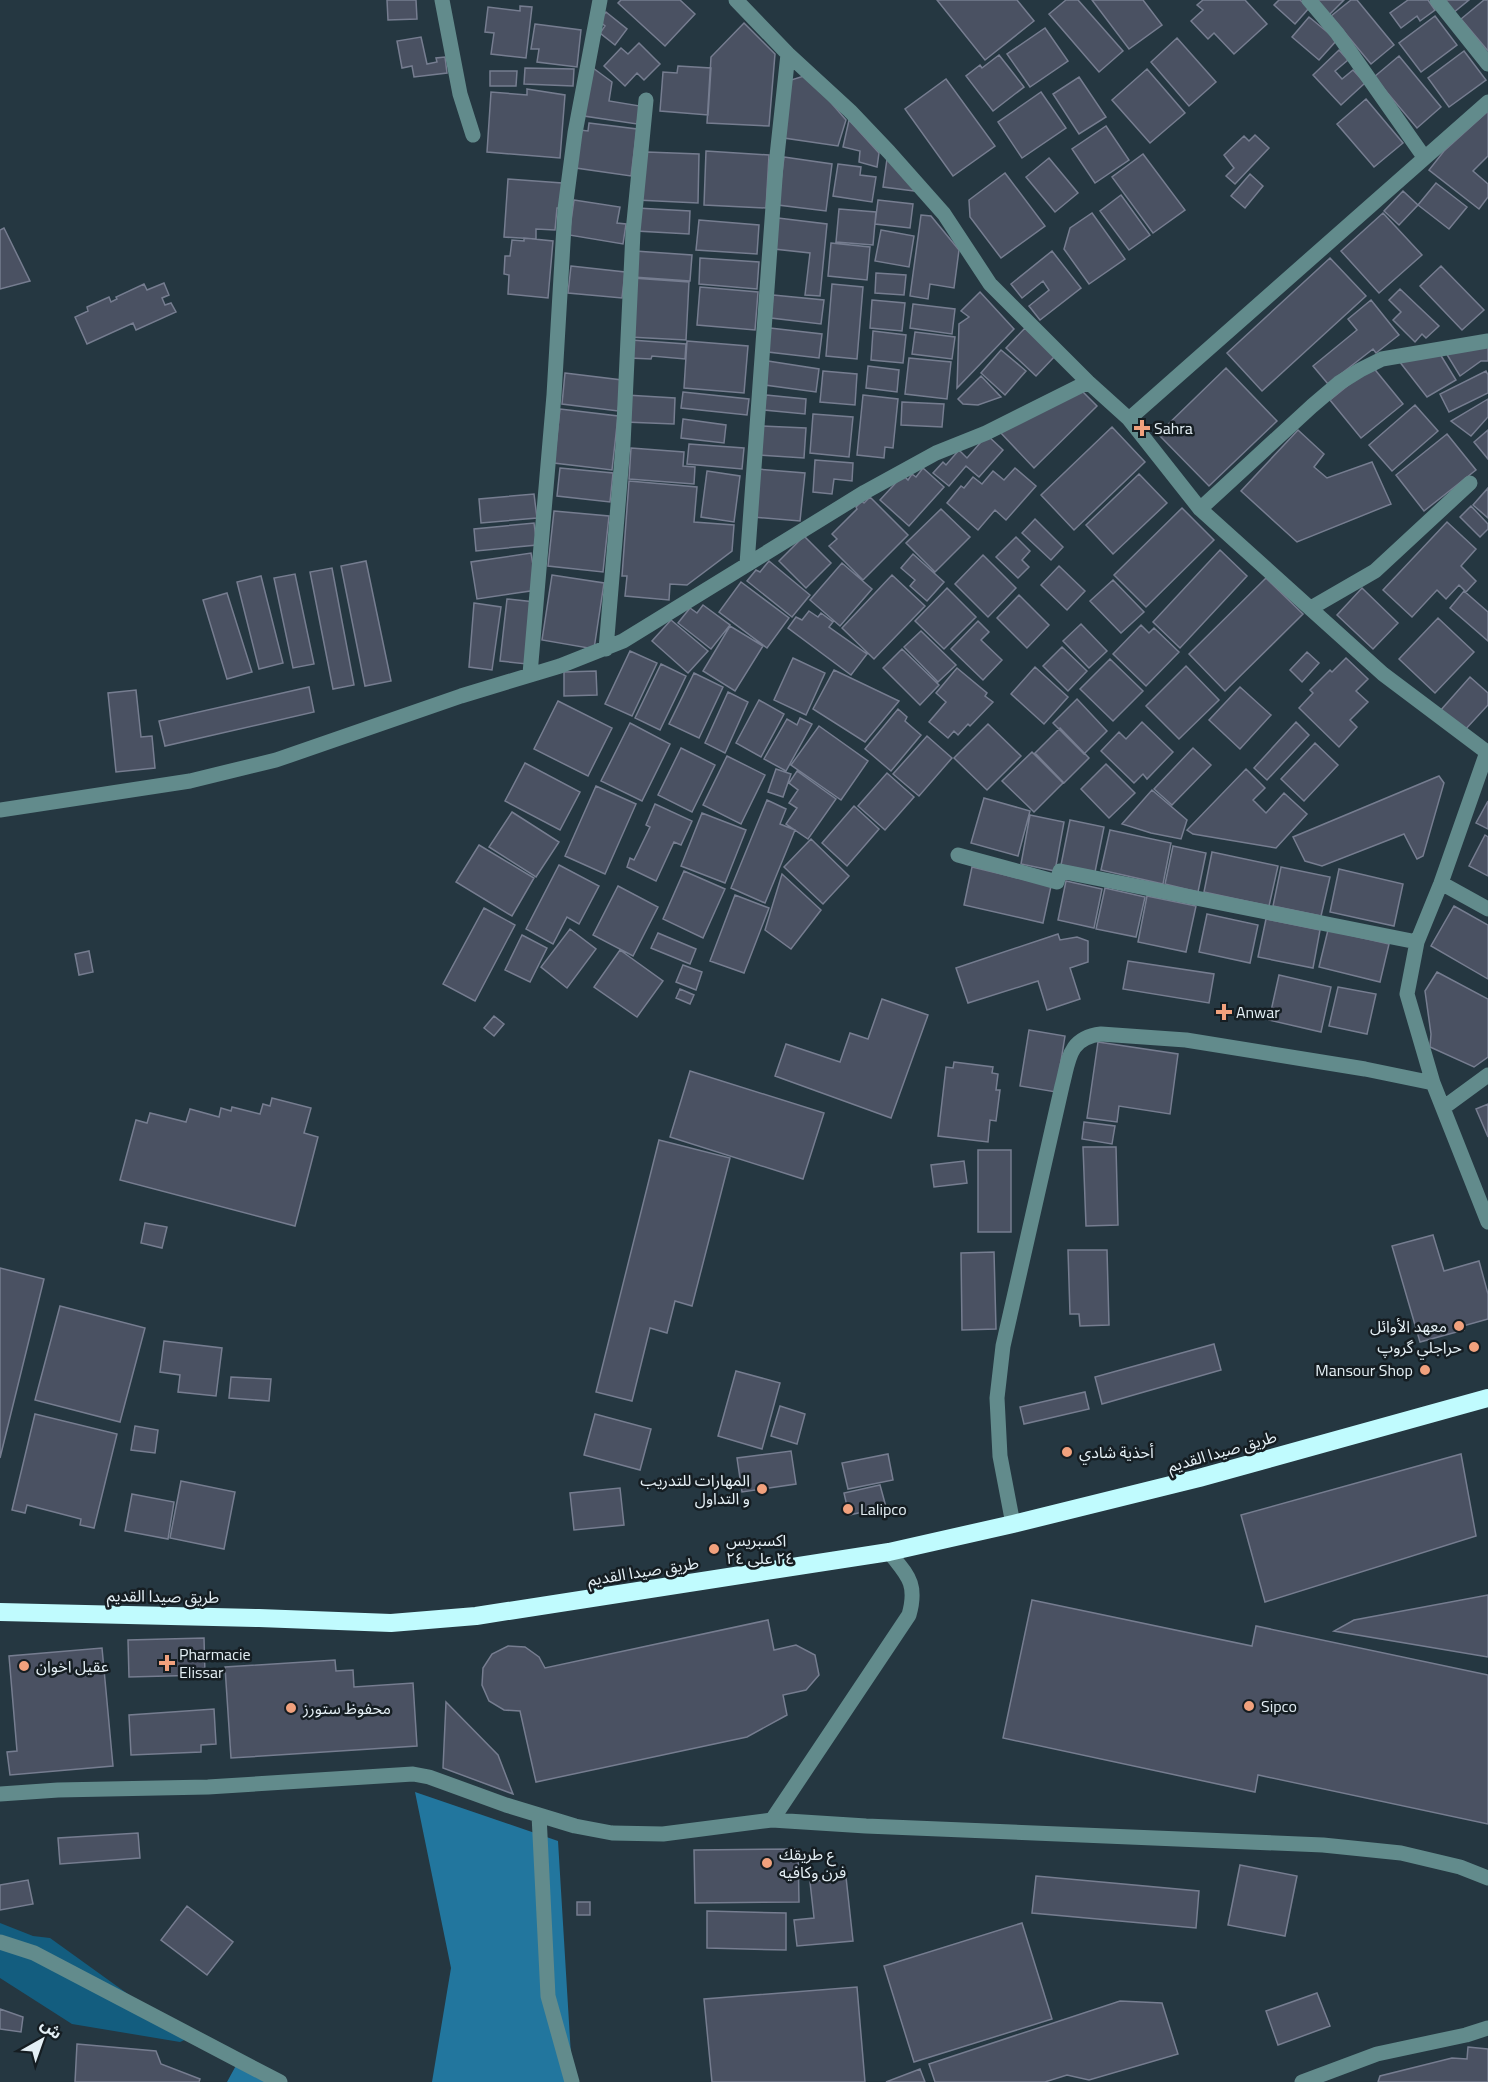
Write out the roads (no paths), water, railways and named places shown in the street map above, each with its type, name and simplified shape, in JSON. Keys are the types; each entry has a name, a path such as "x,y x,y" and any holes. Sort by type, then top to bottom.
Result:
{"highway":[{"name":"طريق صيدا القديم","path":"0,1612 391,1623 476,1616 889,1552 1199,1478 1488,1398"}],"street":[{"path":"442,0 460,94 473,135"},
{"path":"530,674 554,395 565,209 575,133 600,0"},
{"path":"736,0 788,54 850,111 890,152 944,214 990,284 1088,382 1129,419 1200,508 1383,674 1487,753 1441,884 1417,942 1407,994 1432,1083 1488,1222"},
{"path":"1309,0 1337,33 1424,157"},
{"path":"1437,0 1488,64"},
{"path":"747,564 776,165 788,54"},
{"path":"606,649 623,445 633,232 646,100"},
{"path":"1129,419 1488,102"},
{"path":"1200,508 1312,406 1339,383 1360,370 1382,359 1488,341"},
{"path":"0,810 190,781 276,760 401,716 560,666 606,649 623,641 866,492 936,453 986,433 1088,382"},
{"path":"1311,608 1375,571 1470,483"},
{"path":"958,855 1057,882 1060,871 1417,942"},
{"path":"1441,884 1488,909"},
{"path":"1013,1524 1000,1456 997,1398 1004,1346 1072,1048 1088,1036 1101,1034 1186,1040 1365,1069 1432,1083"},
{"path":"1443,1108 1488,1075"},
{"path":"772,1820 909,1615 912,1592 910,1579 889,1552"},
{"path":"0,1794 58,1790 208,1787 413,1774 439,1780 506,1805 575,1826 612,1833 652,1834 772,1820 1323,1845 1401,1853 1460,1867 1488,1878"},
{"path":"539,1815 548,1996 572,2082"},
{"path":"0,1942 34,1953 280,2082"},
{"path":"1302,2082 1377,2054 1466,2036 1488,2028"}],"place":[{"name":"Sahra","path":"1142,428"},
{"name":"Anwar","path":"1224,1012"},
{"name":"معهد الأوائل","path":"1459,1326"},
{"name":"حراجلي گروپ","path":"1474,1347"},
{"name":"Mansour Shop","path":"1425,1370"},
{"name":"أحذية شادي","path":"1067,1452"},
{"name":"المهارات للتدريب و التداول","path":"762,1489"},
{"name":"Lalipco","path":"848,1509"},
{"name":"اكسبريس ٢٤ على ٢٤","path":"714,1549"},
{"name":"Pharmacie Elissar","path":"167,1663"},
{"name":"عقيل اخوان","path":"24,1666"},
{"name":"Sipco","path":"1249,1706"},
{"name":"محفوظ ستورز","path":"291,1708"},
{"name":"ع طريقك فرن وكافيه","path":"767,1863"}]}
